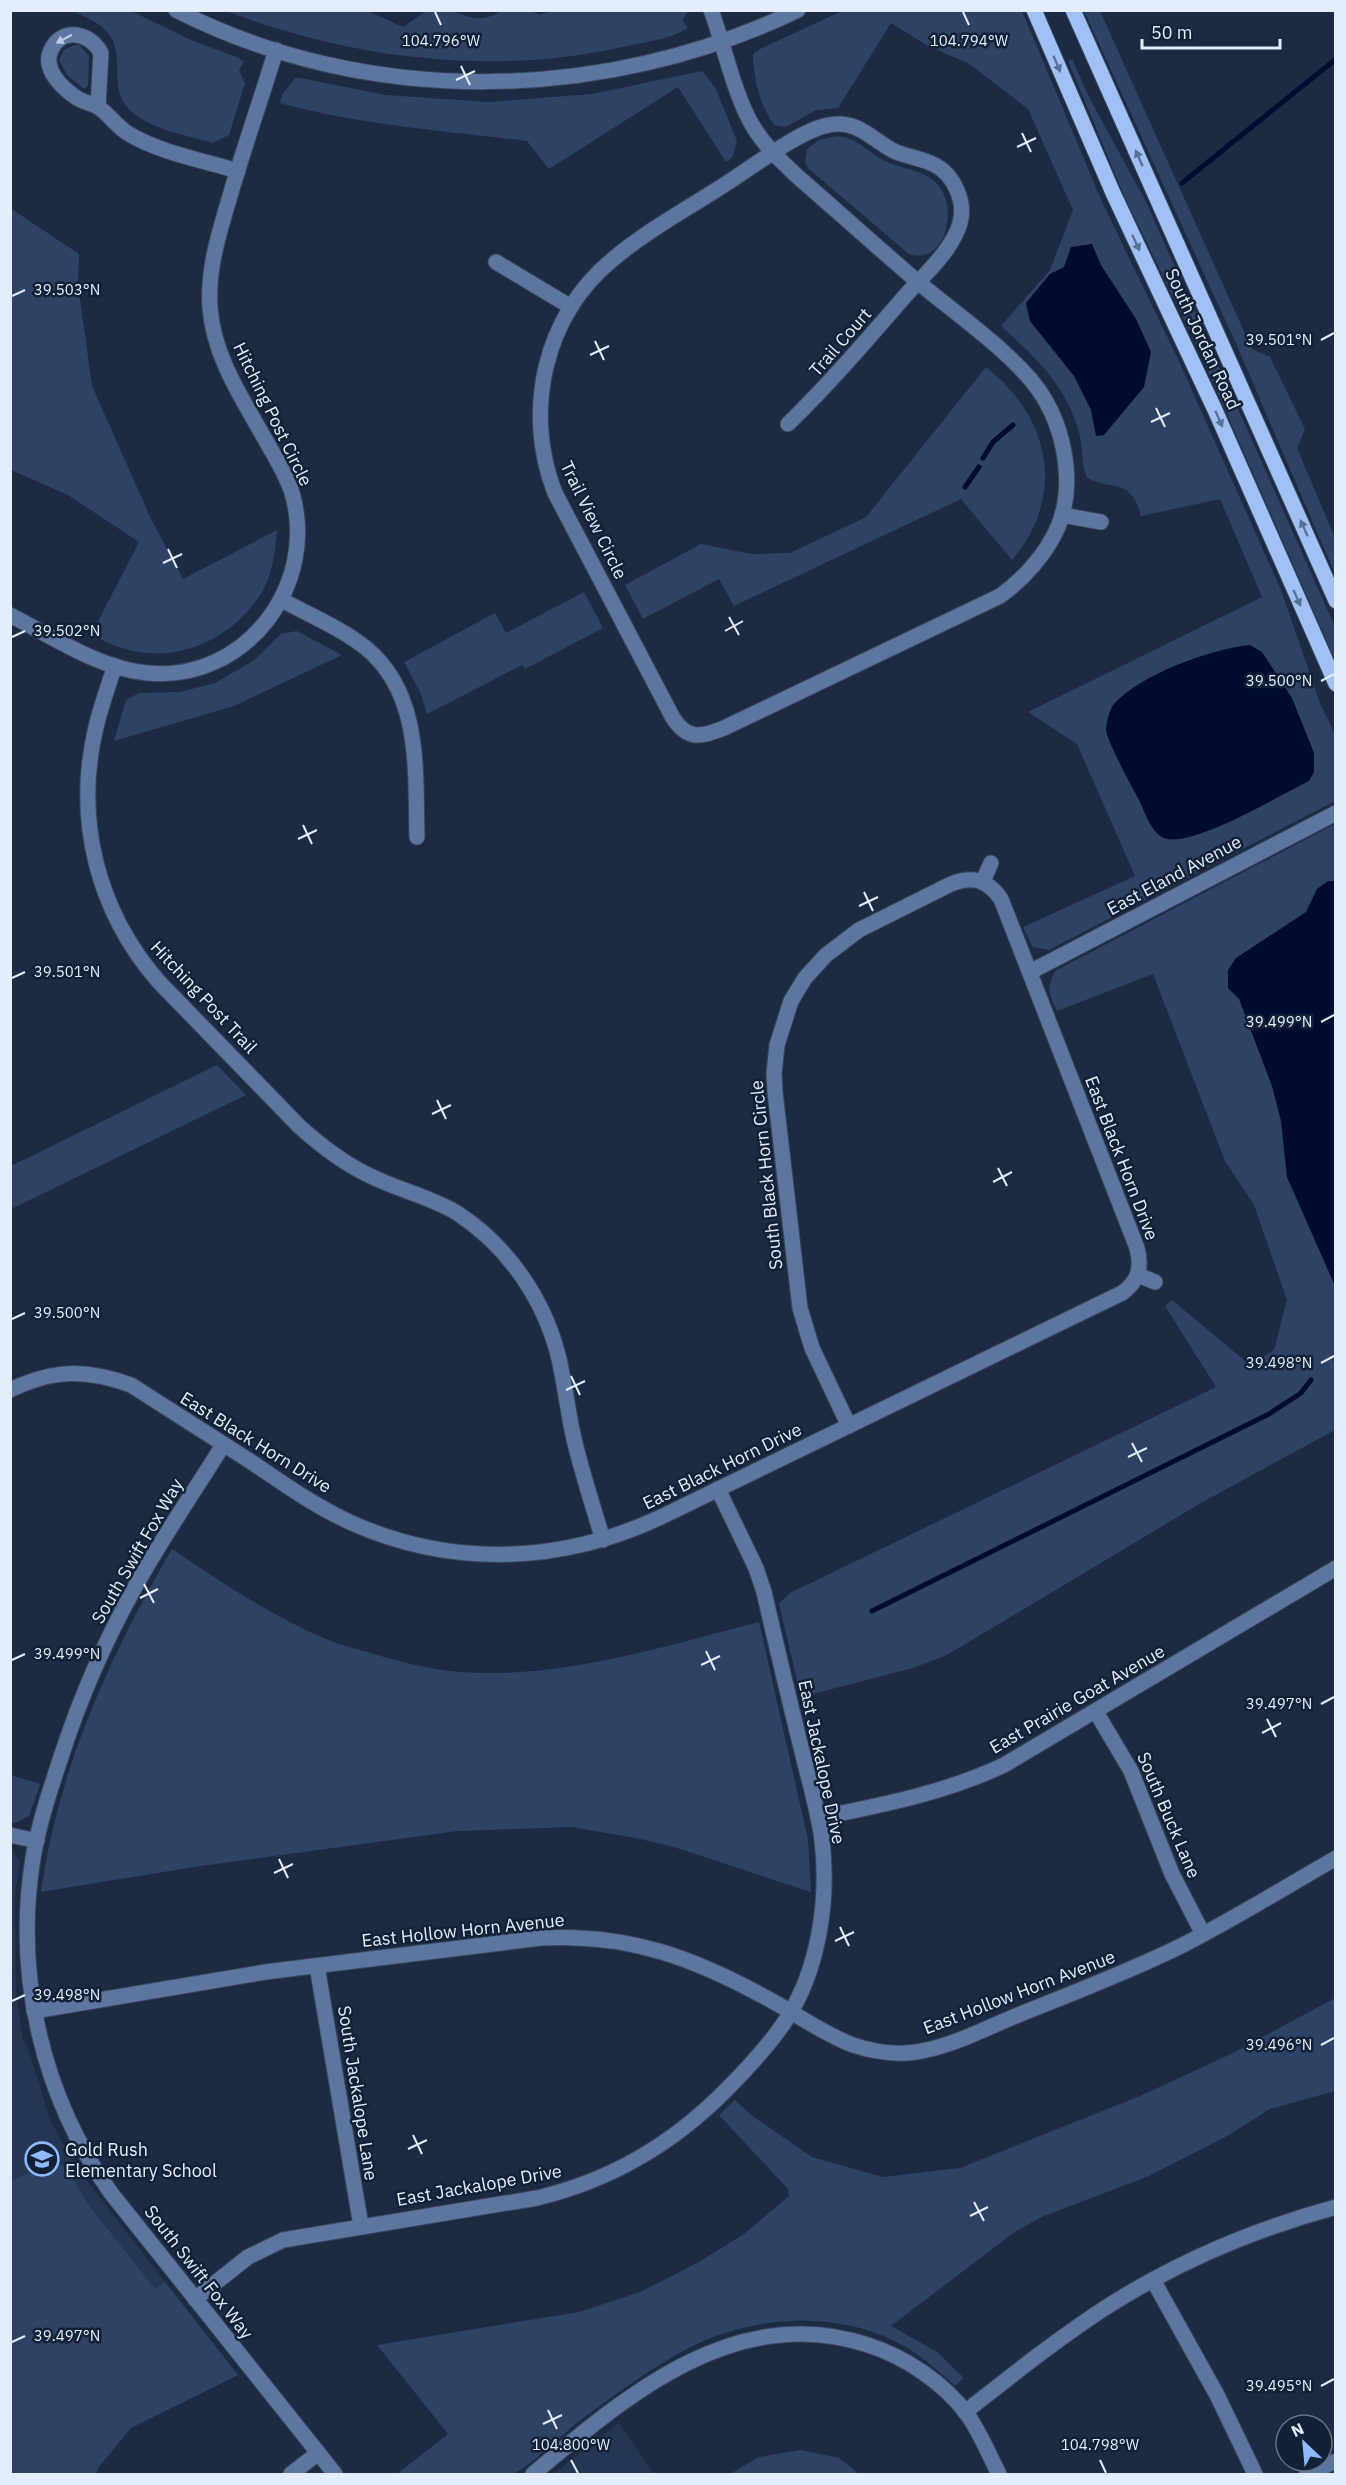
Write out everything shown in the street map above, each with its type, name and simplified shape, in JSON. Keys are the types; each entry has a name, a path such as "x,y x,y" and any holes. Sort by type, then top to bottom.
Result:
{"main road":[{"name":"South Jordan Road","path":"1034,10 1113,193 1215,410 1335,684"},
{"name":"South Jordan Road","path":"1073,10 1335,601"}],"street":[{"path":"176,10 234,36 320,63 392,76 461,81 571,77 621,69 685,54 721,42 798,10"},
{"name":"Trail View Circle","path":"711,10 748,117 759,136 775,153 797,176 918,282 1012,360 1031,380 1047,403 1058,427 1064,453 1066,482 1062,515 1052,540 1021,579 1000,596 724,728 685,738 563,508 546,466 539,424 541,392 553,345 571,307 599,271 621,252 775,153 812,130 827,125 843,124 859,128 891,150 940,168 956,189 961,216 951,241 918,282"},
{"path":"98,107 101,53 87,37 80,34 65,36 52,47 49,55 50,71 76,98 98,107 111,121 131,136 168,150 238,171"},
{"name":"Hitching Post Circle","path":"10,615 94,658 115,666 134,671 166,673 208,664 237,649 272,615 282,600 289,583 296,546 292,492 221,357 210,308 213,256 276,50"},
{"path":"496,262 571,307"},
{"name":"Trail Court","path":"788,424 823,390 918,282"},
{"path":"1062,515 1101,522"},
{"path":"282,600 365,647 379,660 398,688 410,722 414,744 417,837"},
{"name":"Hitching Post Trail","path":"115,666 96,727 88,787 89,834 104,891 119,925 149,970 298,1126 333,1156 369,1175 443,1205 458,1214 486,1237 520,1275 539,1304 552,1336 574,1438 603,1540"},
{"name":"East Eland Avenue","path":"1030,972 1335,813"},
{"path":"991,863 983,881 1001,899 1030,972"},
{"name":"South Black Horn Circle","path":"849,1426 812,1348 800,1308 774,1073 781,1031 791,1001 805,978 825,954 848,937 951,884 962,880 983,881"},
{"name":"East Black Horn Drive","path":"10,1390 36,1379 79,1372 104,1376 130,1385 342,1519 388,1537 423,1547 451,1552 510,1555 554,1551 603,1540 642,1526 1122,1293 1131,1286 1138,1275 1140,1259 1137,1248 1083,1114 1030,972"},
{"path":"1138,1275 1155,1282"},
{"name":"South Swift Fox Way","path":"223,1445 148,1564 102,1652 67,1739 36,1841 29,1891 26,1941 34,2011 50,2077 81,2145 111,2193 335,2475"},
{"name":"East Jackalope Drive","path":"195,2299 248,2257 271,2244 296,2237 537,2198 578,2187 627,2166 669,2140 701,2115 734,2082 779,2030 791,2012 811,1960 822,1911 824,1869 818,1818 764,1592 756,1568 718,1489"},
{"name":"East Prairie Goat Avenue","path":"818,1818 911,1798 971,1780 1023,1756 1335,1568"},
{"name":"South Buck Lane","path":"1096,1712 1135,1779 1172,1874 1203,1934"},
{"path":"10,1835 36,1841"},
{"name":"East Hollow Horn Avenue","path":"34,2011 202,1982 317,1966 541,1938 593,1938 649,1947 683,1957 731,1979 854,2045 883,2053 918,2052 1088,1988 1203,1934 1335,1858"},
{"name":"South Jackalope Lane","path":"317,1966 361,2226"},
{"path":"965,2412 1067,2334 1153,2280 1257,2233 1335,2207"},
{"path":"1153,2280 1216,2395 1255,2475"},
{"path":"533,2475 580,2435 665,2376 718,2348 767,2335 822,2334 876,2347 920,2371 947,2393 965,2412 999,2475"},
{"path":"291,2475 317,2454"},
{"path":"1307,2475 1335,2461"}],"shaded area":[{"path":"431,10 450,11 474,18 483,18 503,10 532,11 539,15 557,10 688,11 682,20 688,28 658,40 577,55 526,60 475,61 424,58 323,41 274,28 226,11 368,11 403,27"},
{"path":"73,11 131,11 191,40 239,58 244,62 239,70 245,83 229,135 213,143 159,127 139,118 124,102 120,93 116,52 108,33 92,20"},
{"path":"842,11 1022,11 1102,202 1177,357 1281,590 1320,703 1335,734 1335,801 1049,950 1033,947 1023,927 1135,876 1077,744 1028,712 1262,597 1220,499 1141,516 1132,495 1126,490 1087,478 1079,432 1066,400 1038,361 1001,326 1050,270 1073,210 1028,109 968,63 928,46 891,23 838,108 816,110 786,127 774,125 758,91 753,54"},
{"path":"1084,11 1100,11 1252,349 1270,357 1305,429 1297,448 1335,538 1335,574 1238,348"},
{"path":"79,45 89,56 88,85 84,89 67,75 59,60 64,50"},
{"path":"1072,59 1089,97 1146,202 1335,627 1335,660 1197,346 1126,200 1068,61"},
{"path":"702,71 715,87 737,141 732,158 726,162 678,87 549,169 527,141 372,122 280,103 282,95 295,78 386,95 489,102 592,94"},
{"path":"837,136 857,143 885,161 928,176 939,186 945,196 947,221 945,234 932,252 921,256 909,254 809,169 805,162 807,149 819,140"},
{"path":"10,208 79,254 78,284 92,386 151,519 183,579 277,530 271,570 262,592 239,620 225,632 209,641 175,652 157,653 126,649 91,635 139,542 68,495 11,470"},
{"path":"1092,244 1101,265 1136,319 1151,352 1144,387 1104,435 1096,436 1091,410 1074,376 1030,321 1026,303 1050,274 1064,267 1071,247"},
{"path":"986,367 1008,387 1025,409 1037,433 1044,458 1045,484 1040,509 1029,535 1012,560 961,499 734,606 719,579 643,619 625,585 701,544 751,554 790,553 866,517"},
{"path":"584,592 603,628 525,669 522,665 427,714 420,692 404,662 495,613 506,633"},
{"path":"297,631 342,655 234,706 114,741 126,700 139,693 180,692 215,683 253,661 281,634"},
{"path":"1250,645 1262,652 1292,698 1314,753 1314,772 1309,781 1217,827 1181,839 1162,837 1150,823 1111,744 1106,730 1111,709 1126,693 1159,673 1216,652"},
{"path":"1335,824 1335,1430 1199,1504 947,1655 913,1668 801,1697 779,1603 790,1593 1216,1387 1165,1306 1172,1300 1250,1365 1274,1350 1287,1300 1254,1205 1225,1161 1153,974 1057,1011 1050,995 1050,983 1055,971"},
{"path":"1328,881 1336,881 1335,1286 1287,1177 1281,1121 1272,1086 1239,999 1228,988 1228,970 1236,958 1306,912 1317,889"},
{"path":"217,1065 246,1095 11,1209 11,1166"},
{"path":"172,1549 267,1610 307,1631 342,1645 398,1661 451,1671 528,1672 567,1667 645,1651 759,1622 808,1840 811,1892 674,1847 572,1827 458,1831 194,1867 41,1892 60,1802 90,1714 128,1630"},
{"path":"11,1775 40,1784 29,1816 15,1823 11,1822"},
{"name":"Gold Rush Elementary School","path":"10,1849 20,1861 15,1894 16,1995 23,2039 27,2045 50,2119 70,2157 165,2282 149,2294 15,2474 10,2474"},
{"path":"1335,1998 1335,2091 1270,2109 1229,2135 1149,2176 1044,2216 1016,2231 891,2326 937,2352 964,2378 955,2386 932,2365 906,2347 859,2328 808,2321 757,2325 708,2339 660,2364 582,2419 532,2462 515,2473 478,2476 397,2474 448,2434 377,2345 579,2312 640,2292 699,2262 744,2234 789,2196 788,2189 719,2115 735,2100 751,2115 812,2157 883,2177 960,2168 1140,2096 1231,2054"},
{"name":"Gold Rush Elementary School","path":"52,2162 65,2167 90,2207 155,2289 165,2282 238,2375 131,2428 98,2468 96,2474 11,2474 11,2181"},
{"path":"619,2423 654,2474 554,2474 582,2451"},
{"path":"801,2450 839,2458 859,2474 730,2474 759,2457"}],"waterway":[{"path":"1182,183 1336,59"},
{"path":"983,458 993,442 1013,425"},
{"path":"965,487 979,467"},
{"path":"872,1611 1269,1414 1301,1393 1311,1380"}],"place":[{"name":"Gold Rush Elementary School","path":"42,2159"}]}
